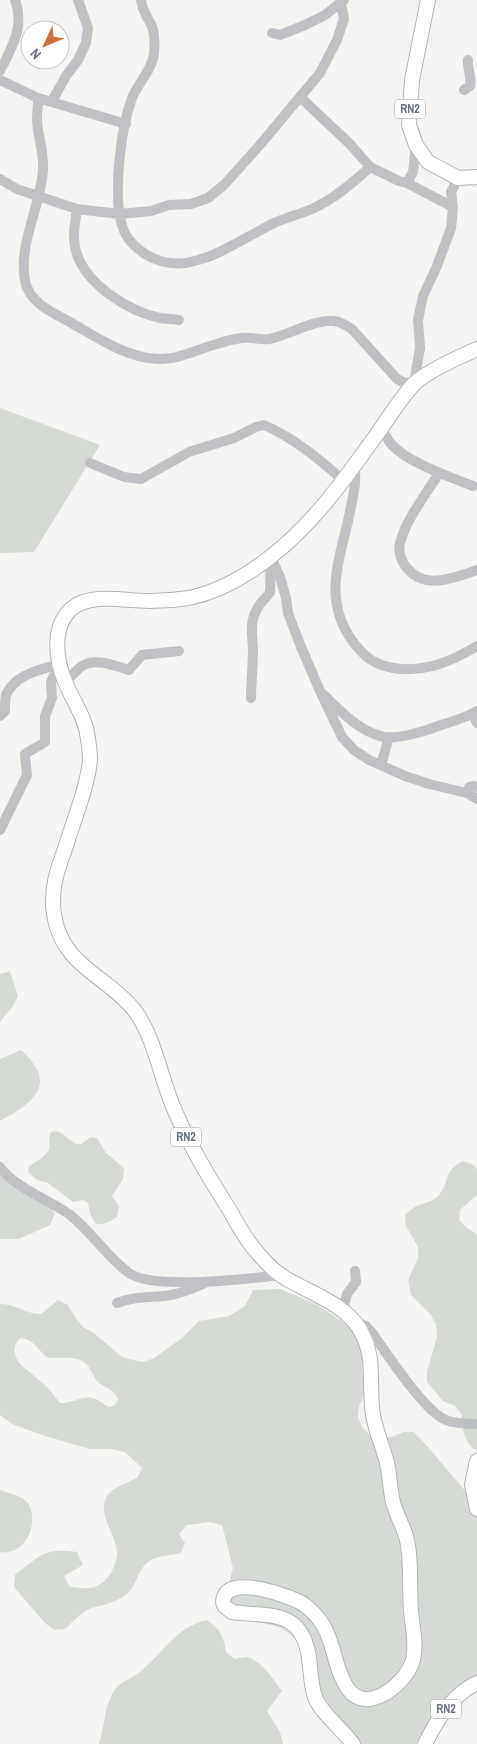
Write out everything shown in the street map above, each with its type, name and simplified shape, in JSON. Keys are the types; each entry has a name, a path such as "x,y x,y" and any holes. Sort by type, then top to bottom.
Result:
{"highway":[{"name":"RN2","path":"428,0 412,80 409,125 416,145 428,162 458,178"},
{"path":"458,178 477,177"},
{"name":"RN2","path":"354,1744 324,1712 315,1698 308,1650 301,1634 292,1622 282,1617 232,1612 226,1609 223,1602 228,1590 235,1586 247,1587 291,1598 304,1604 319,1619 329,1638 343,1683 359,1697 369,1699 380,1696 389,1690 398,1683 413,1661 414,1637 411,1615 408,1546 394,1504 390,1472 372,1409 372,1368 367,1343 356,1322 343,1310 279,1275 254,1249 201,1166 171,1102 146,1031 136,1012 122,998 82,966 63,942 55,922 52,898 56,874 82,798 90,759 87,729 65,682 57,641 60,625 68,612 77,604 91,600 152,601 190,598 248,574 296,537 354,466 414,383 477,349"},
{"path":"477,1462 472,1484 477,1509"},
{"name":"RN2","path":"425,1744 448,1706 477,1683"}],"street":[{"path":"0,71 15,41 19,24 18,8 15,0"},
{"path":"52,101 66,76 78,60 86,43 88,28 78,0"},
{"path":"141,0 145,15 152,26 154,56 132,97 126,124 118,188 119,214 126,236 138,250 155,260 172,264 195,262 226,249 288,217 312,209 336,196 370,167"},
{"path":"272,33 280,35 305,25 325,15 343,1"},
{"path":"0,179 17,189 77,209 119,214 151,211 169,205 191,204 208,198 224,185 301,98 320,73 337,40 344,19 343,1"},
{"path":"468,60 467,66 471,85"},
{"path":"0,80 38,98 126,124"},
{"path":"38,98 37,122 43,150 43,171 27,240 24,263 25,282 29,292 36,301 47,309 112,345 133,354 160,359 184,355 217,343 244,338 269,338 320,323 335,321 352,330 397,379 405,383 414,383 420,348 418,320 423,296 437,266 451,228 453,207 451,192 458,178"},
{"path":"301,98 350,144 370,167 407,183 453,207"},
{"path":"407,183 413,172 416,145"},
{"path":"77,209 73,231 76,250 80,262 87,272 118,301 160,318 179,320"},
{"path":"90,463 124,477 141,479 189,452 234,438 264,425 282,432 319,459 343,480"},
{"path":"381,429 392,446 410,458 473,486"},
{"path":"354,466 356,480 337,565 335,594 337,611 342,626 353,643 375,663 386,667 409,670 436,665 477,646"},
{"path":"439,472 408,523 400,542 399,554 405,566 414,574 427,581 442,581 477,570"},
{"path":"250,698 253,650 251,628 254,613 270,592 271,557"},
{"path":"271,557 280,577 291,621 320,691 342,737 354,750 369,760 429,784 467,793 477,799"},
{"path":"253,650 262,657"},
{"path":"65,682 81,666 88,663 94,662 128,670 142,655 179,651"},
{"path":"0,716 5,711 6,696 19,679 34,671 60,664"},
{"path":"0,830 27,775 25,754 45,742 45,716 52,698 51,682 60,664"},
{"path":"320,691 344,714 363,728 382,736 389,737 427,730 476,716"},
{"path":"381,765 389,737"},
{"path":"467,793 469,787 477,786"},
{"path":"0,1167 16,1181 69,1214 103,1250 130,1274 150,1280 208,1282 235,1281 279,1275"},
{"path":"343,1310 347,1294 356,1282 355,1271"},
{"path":"117,1303 138,1298 166,1296 190,1290 208,1282"},
{"path":"356,1322 366,1326 374,1334 417,1394 434,1411 445,1420 477,1424"}],"shaded area":[{"path":"0,408 100,445 34,552 0,553"},
{"path":"10,971 18,996 13,1006 0,1022 0,974"},
{"path":"21,1050 36,1067 40,1082 38,1089 27,1104 0,1121 0,1059"},
{"path":"56,1131 76,1144 81,1144 91,1137 97,1138 106,1153 124,1168 123,1179 112,1196 119,1206 117,1217 105,1223 96,1224 90,1214 88,1203 83,1200 73,1202 48,1183 37,1180 28,1172 29,1166 48,1152 50,1134"},
{"path":"0,1161 20,1187 49,1205 55,1214 50,1225 19,1239 0,1239"},
{"path":"463,1161 474,1165 477,1169 477,1195 460,1210 459,1220 477,1234 477,1451 469,1444 465,1436 462,1415 455,1406 443,1401 427,1382 427,1371 437,1337 436,1324 430,1314 411,1295 408,1280 418,1258 418,1247 406,1226 405,1215 414,1208 437,1197 443,1190 449,1173 456,1165"},
{"path":"280,1289 316,1304 346,1324 367,1343 374,1376 359,1406 358,1417 362,1427 370,1435 381,1438 392,1437 403,1432 414,1432 477,1505 477,1689 469,1694 451,1714 433,1744 342,1744 341,1732 318,1703 298,1641 278,1627 246,1618 237,1611 230,1601 230,1579 233,1568 222,1525 210,1522 187,1525 179,1534 185,1543 181,1553 159,1557 148,1562 141,1570 132,1589 128,1593 108,1604 88,1610 65,1629 54,1630 45,1623 14,1587 15,1575 43,1554 57,1551 77,1552 83,1565 64,1576 69,1586 88,1588 104,1582 112,1571 117,1554 116,1545 105,1517 104,1503 107,1496 113,1490 137,1478 142,1468 125,1452 112,1449 90,1449 45,1436 12,1424 0,1415 0,1304 41,1314 58,1300 68,1305 83,1327 94,1333 122,1357 144,1362 154,1358 182,1338 199,1321 229,1316 245,1306 253,1290","holes":["21,1338 35,1345 46,1357 74,1358 84,1362 90,1368 97,1381 115,1394 118,1400 115,1405 109,1407 99,1400 90,1398 60,1403 47,1387 20,1364 14,1350"]},
{"path":"0,1490 26,1501 32,1516 29,1534 18,1548 10,1552 0,1552"},
{"path":"207,1620 221,1633 226,1652 235,1659 247,1657 258,1662 282,1691 267,1711 280,1732 283,1744 99,1744 108,1704 116,1688 141,1671 187,1628"}]}
